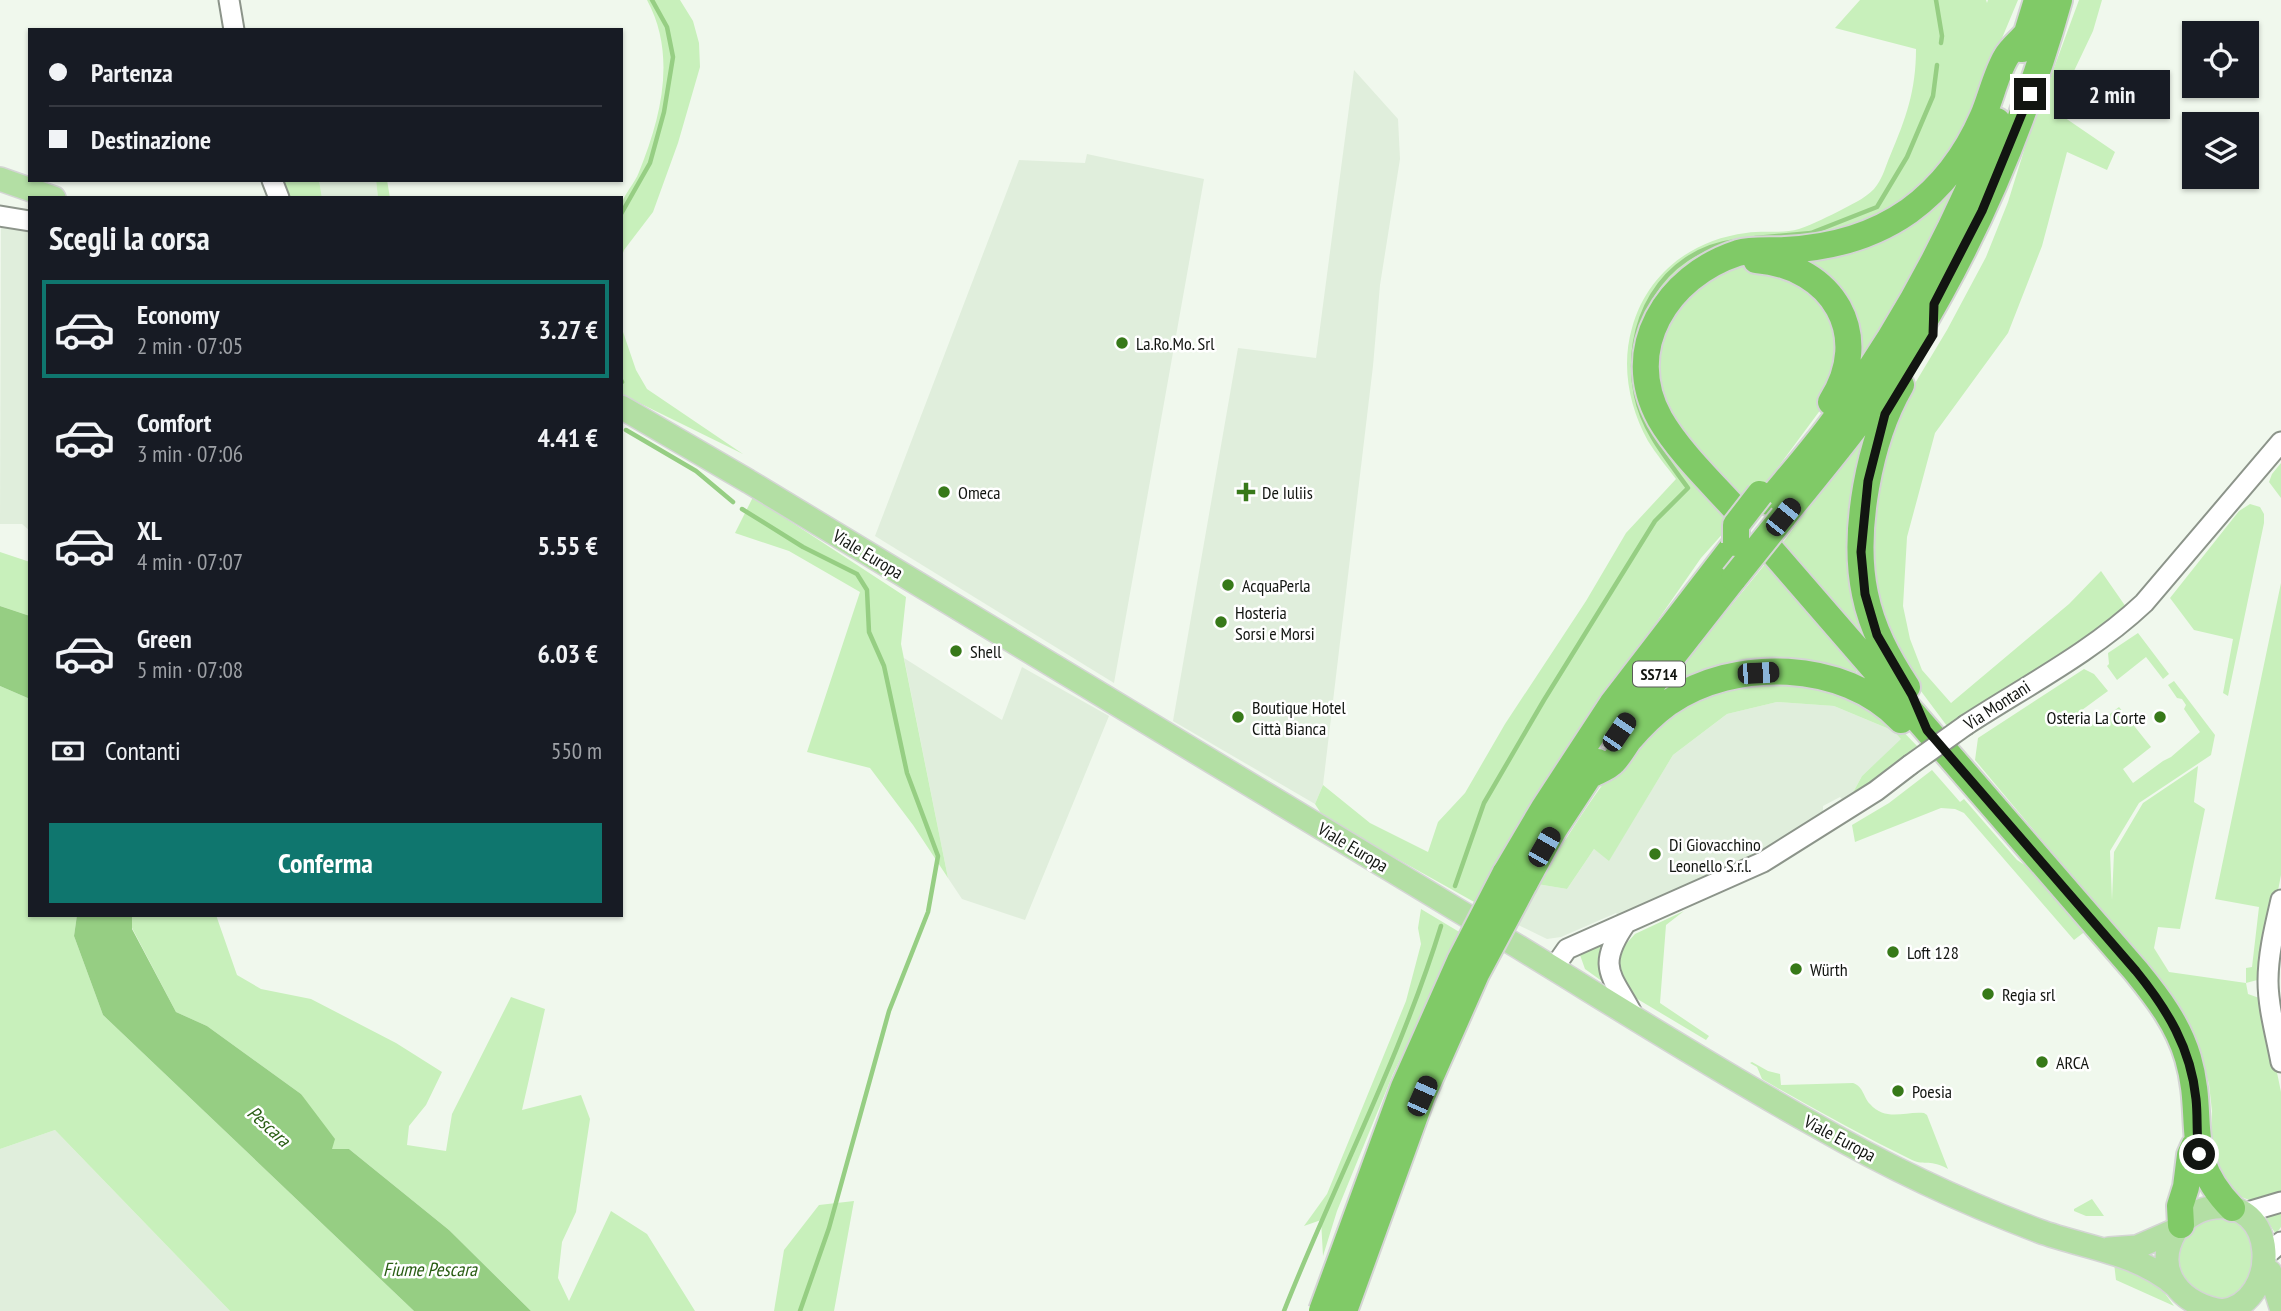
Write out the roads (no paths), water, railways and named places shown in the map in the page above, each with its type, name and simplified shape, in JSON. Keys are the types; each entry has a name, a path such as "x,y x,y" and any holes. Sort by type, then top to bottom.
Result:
{"highway":[{"name":"SS714","path":"1322,1311 1404,1087 1460,961 1514,879 1554,829 1665,666 1730,561 1841,412 1918,291 1984,154 2037,0"},
{"name":"SS714","path":"1344,1311 1422,1096 1551,798 1612,704 1730,561 1770,505 1858,423 1909,346 1982,211 2009,150 2036,77 2059,0"},
{"path":"1738,512 1673,437 1651,399 1647,371 1649,344 1661,310 1687,280 1716,262 1740,252 1813,248 1851,240 1882,227 1912,209 1938,185 1957,162 1982,119 2006,57 2027,33"},
{"path":"1716,262 1772,261 1802,272 1816,281 1836,304 1850,344 1848,368 1842,385 1770,505"},
{"path":"1927,730 1912,695 1877,635 1865,594 1861,552 1865,500 1874,451 1891,403 1933,335 1934,304"},
{"path":"1773,551 2136,971 2166,1010 2184,1047 2193,1079 2197,1108 2196,1141 2202,1166 2208,1178 2238,1211"},
{"path":"1590,775 1612,763 1646,721 1670,702 1714,682 1758,673 1801,674 1830,679 1859,690 1893,711 1925,744 1951,758"},
{"path":"2178,1228 2190,1156 2196,1141"}],"main road":[{"path":"0,179 48,196"},
{"name":"Viale Europa","path":"623,408 748,481 1781,1106 1878,1159 2040,1231 2138,1262 2161,1274 2176,1286"},
{"path":"2274,1255 2264,1285 2255,1297 2236,1308 2222,1311 2196,1304 2176,1286 2169,1270 2168,1254 2178,1228 2204,1209 2213,1207 2238,1211 2259,1225 2269,1242 2274,1255 2281,1307"},
{"name":"Viale Europa","path":"2103,1249 2122,1250 2137,1247 2178,1228"}],"street":[{"path":"229,0 234,28"},
{"path":"0,216 28,221"},
{"name":"Via Montani","path":"1553,969 1567,949 1763,862 1876,791 1966,725 2127,619 2144,603 2281,442"},
{"path":"2281,900 2272,939 2268,979 2281,1062"},
{"path":"1626,923 1611,948 1609,969 1613,982 1627,1001 1635,1019"},
{"path":"2238,1211 2281,1202"}],"water":[{"path":"0,606 28,615 28,698 0,686"},
{"name":"Fiume Pescara","path":"77,917 132,917 132,929 176,1012 207,1026 301,1094 335,1139 332,1149 349,1149 449,1230 531,1311 414,1311 103,1015 74,936"}],"waterway":[{"path":"623,210 650,163 664,112 673,57 667,27 652,0"},
{"path":"1936,0 1941,43"},
{"path":"1755,238 1811,233 1877,207 1907,157 1933,96 1937,65"},
{"path":"1455,886 1484,803 1544,700 1655,521 1688,488 1657,444 1639,408 1633,368 1635,342 1641,318 1652,295 1667,275 1686,259 1709,248 1736,241"},
{"path":"626,430 696,471 733,502"},
{"path":"742,509 803,547 857,574 867,590 869,632 884,666 907,773 938,856 928,912 889,1011 829,1228 800,1311"},
{"path":"1284,1311 1387,1072 1441,926"}],"place":[{"name":"La.Ro.Mo. Srl","path":"1122,343"},
{"name":"Omeca","path":"944,492"},
{"name":"De Iuliis","path":"1246,492"},
{"name":"AcquaPerla","path":"1228,585"},
{"name":"Hosteria Sorsi e Morsi","path":"1221,622"},
{"name":"Shell","path":"956,651"},
{"name":"Boutique Hotel Città Bianca","path":"1238,717"},
{"name":"Osteria La Corte","path":"2160,717"},
{"name":"Di Giovacchino Leonello S.r.l.","path":"1655,854"},
{"name":"Loft 128","path":"1893,952"},
{"name":"Würth","path":"1796,969"},
{"name":"Regia srl","path":"1988,994"},
{"name":"ARCA","path":"2042,1062"},
{"name":"Poesia","path":"1898,1091"}],"water label":[{"name":"Pescara","path":"269,1126"}]}
